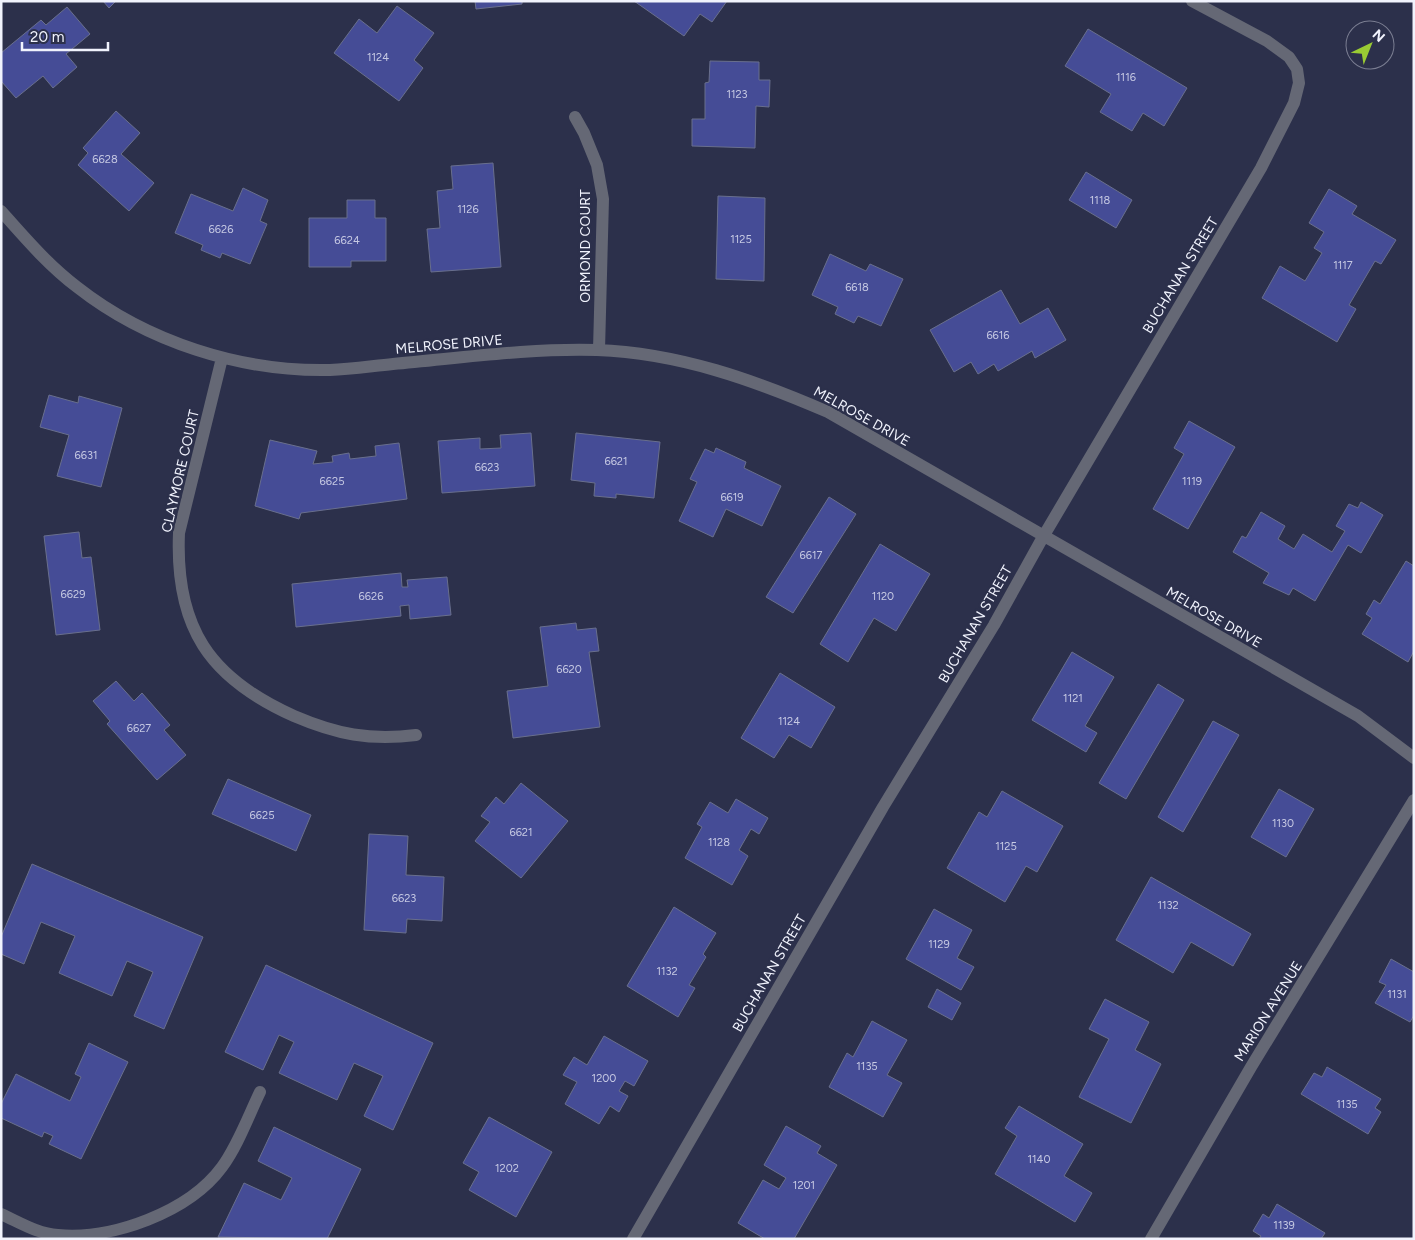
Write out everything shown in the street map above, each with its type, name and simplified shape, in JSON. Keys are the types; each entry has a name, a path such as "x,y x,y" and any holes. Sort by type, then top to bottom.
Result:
{"street":[{"name":"BUCHANAN STREET","path":"633,1239 871,829 994,625 1043,537 1261,168 1294,103 1299,83 1297,69 1289,57 1253,34 1192,1"},
{"name":"ORMOND COURT","path":"574,117 584,133 597,165 603,198 599,350"},
{"name":"MELROSE DRIVE","path":"1,212 35,250 77,287 121,317 168,340 222,358 282,368 331,370 540,350 599,350 653,356 714,368 770,386 828,412 1358,716 1414,758"},
{"name":"CLAYMORE COURT","path":"222,358 179,532 178,560 182,595 195,631 204,647 224,672 263,702 326,730 359,737 395,738 416,735"},
{"name":"MARION AVENUE","path":"1151,1239 1251,1067 1414,800"},
{"path":"1,1214 42,1232 73,1236 128,1227 170,1209 200,1190 222,1167 260,1092"}],"building":[{"path":"103,1 116,1 109,8"},
{"path":"475,1 525,1 522,4 476,9"},
{"path":"634,1 727,1 712,22 700,14 684,36"},
{"path":"397,6 434,33 414,60 423,68 399,101 334,53 359,19 377,33"},
{"path":"67,7 90,34 66,54 77,67 53,88 43,76 16,98 1,81 1,53 41,20 46,25"},
{"path":"1088,29 1187,88 1164,126 1143,113 1132,131 1100,112 1111,94 1065,66"},
{"path":"710,61 759,62 759,80 770,80 769,107 756,106 755,148 692,146 692,119 705,119 705,83 709,82"},
{"path":"116,111 140,133 121,154 154,183 129,211 78,165 88,153 83,148"},
{"path":"493,163 501,267 431,272 427,229 440,228 437,191 453,189 451,166"},
{"path":"1086,172 1132,200 1116,228 1069,200"},
{"path":"243,188 268,200 260,221 267,224 250,264 222,253 220,258 201,250 203,245 175,233 191,194 233,211"},
{"path":"1329,189 1357,206 1352,214 1396,240 1381,264 1375,261 1349,305 1356,309 1337,342 1262,298 1280,266 1305,281 1322,253 1314,248 1324,232 1309,223"},
{"path":"718,196 765,198 764,281 716,279"},
{"path":"347,200 375,200 375,218 386,218 386,261 351,261 351,267 309,267 309,218 347,218"},
{"path":"830,254 866,271 870,264 903,279 881,326 858,316 854,323 835,314 838,307 812,295"},
{"path":"1001,290 1020,324 1048,308 1066,340 1035,358 1032,351 998,371 994,364 978,374 971,362 954,372 930,330"},
{"path":"49,395 78,403 79,396 122,408 101,487 57,476 69,435 40,427"},
{"path":"1189,421 1235,447 1188,529 1153,509 1184,454 1174,448"},
{"path":"531,433 535,486 442,493 438,441 480,438 480,449 501,448 500,435"},
{"path":"576,433 660,442 654,498 616,494 616,498 594,496 595,483 571,480"},
{"path":"270,440 317,451 313,464 333,462 332,456 349,453 350,459 376,456 375,446 399,443 407,499 301,513 299,519 255,506"},
{"path":"716,448 746,462 744,468 781,486 762,526 726,509 713,537 679,521 697,482 690,479 705,449 714,453"},
{"path":"829,497 856,514 793,613 766,597"},
{"path":"1361,502 1383,515 1361,553 1348,545 1315,601 1293,588 1289,595 1263,583 1269,573 1233,552 1242,536 1246,538 1261,512 1285,526 1278,539 1294,549 1303,534 1332,552 1345,531 1336,526 1349,504 1358,508"},
{"path":"79,532 82,558 91,557 100,630 56,635 44,536"},
{"path":"880,544 930,574 896,631 874,618 848,662 820,644"},
{"path":"1406,561 1414,566 1414,651 1408,662 1362,634 1372,618 1366,614 1374,600 1380,604"},
{"path":"401,573 402,587 408,587 407,580 447,577 451,615 410,619 409,605 400,606 401,616 296,627 292,584"},
{"path":"576,623 577,630 596,628 599,651 589,652 600,727 513,738 507,691 548,686 540,627"},
{"path":"1072,652 1114,677 1085,726 1097,733 1086,752 1032,720"},
{"path":"780,673 835,707 811,748 789,735 774,758 741,738"},
{"path":"116,681 134,701 142,693 170,725 164,730 186,755 157,780 107,724 110,721 93,701"},
{"path":"1158,684 1184,700 1126,799 1099,783"},
{"path":"1213,721 1239,735 1183,832 1158,817"},
{"path":"228,779 311,815 296,851 212,814"},
{"path":"521,783 568,821 521,878 475,841 490,822 481,816 496,797 504,804"},
{"path":"1279,789 1314,809 1286,857 1251,837"},
{"path":"1002,791 1063,826 1037,872 1026,866 1005,902 947,868 979,812 987,817"},
{"path":"736,799 768,818 759,834 751,829 739,850 748,856 732,885 685,858 702,827 697,824 710,802 728,813"},
{"path":"369,834 408,836 406,875 444,877 442,921 407,919 406,933 364,930"},
{"path":"32,864 203,937 164,1029 134,1016 153,972 127,961 112,996 59,973 75,936 41,922 24,964 1,954 1,937"},
{"path":"1151,877 1251,934 1233,966 1191,942 1173,973 1116,940"},
{"path":"674,907 716,933 703,954 706,957 689,985 695,988 678,1017 627,986"},
{"path":"934,909 972,930 957,958 974,967 961,990 906,959"},
{"path":"1391,959 1414,972 1414,1015 1410,1022 1375,1003 1386,985 1379,982"},
{"path":"266,965 433,1043 393,1130 364,1116 383,1076 354,1063 337,1100 279,1073 294,1042 279,1035 263,1070 225,1052"},
{"path":"937,989 961,1003 952,1020 928,1007"},
{"path":"1105,999 1149,1022 1135,1050 1161,1064 1131,1123 1079,1097 1109,1039 1089,1029"},
{"path":"872,1021 907,1040 887,1075 902,1083 883,1117 829,1087 847,1053 853,1057"},
{"path":"604,1036 648,1061 634,1086 625,1081 619,1091 628,1096 619,1112 610,1106 599,1124 565,1104 577,1082 563,1075 574,1057 587,1065"},
{"path":"89,1043 128,1062 81,1159 49,1144 53,1136 44,1132 42,1137 1,1118 1,1104 16,1074 70,1101 81,1077 75,1074"},
{"path":"1327,1067 1381,1099 1375,1108 1381,1112 1368,1134 1301,1094 1314,1073 1322,1077"},
{"path":"1019,1106 1083,1144 1064,1176 1092,1193 1075,1222 995,1174 1017,1136 1005,1128"},
{"path":"489,1117 552,1152 516,1217 469,1190 479,1172 463,1163"},
{"path":"786,1126 821,1146 817,1153 837,1165 794,1239 765,1239 738,1223 763,1180 779,1189 786,1178 764,1165"},
{"path":"274,1127 361,1169 327,1239 218,1237 244,1183 281,1200 292,1178 258,1161"},
{"path":"1277,1204 1325,1233 1321,1239 1259,1239 1261,1236 1253,1231 1263,1214 1269,1218"}]}
